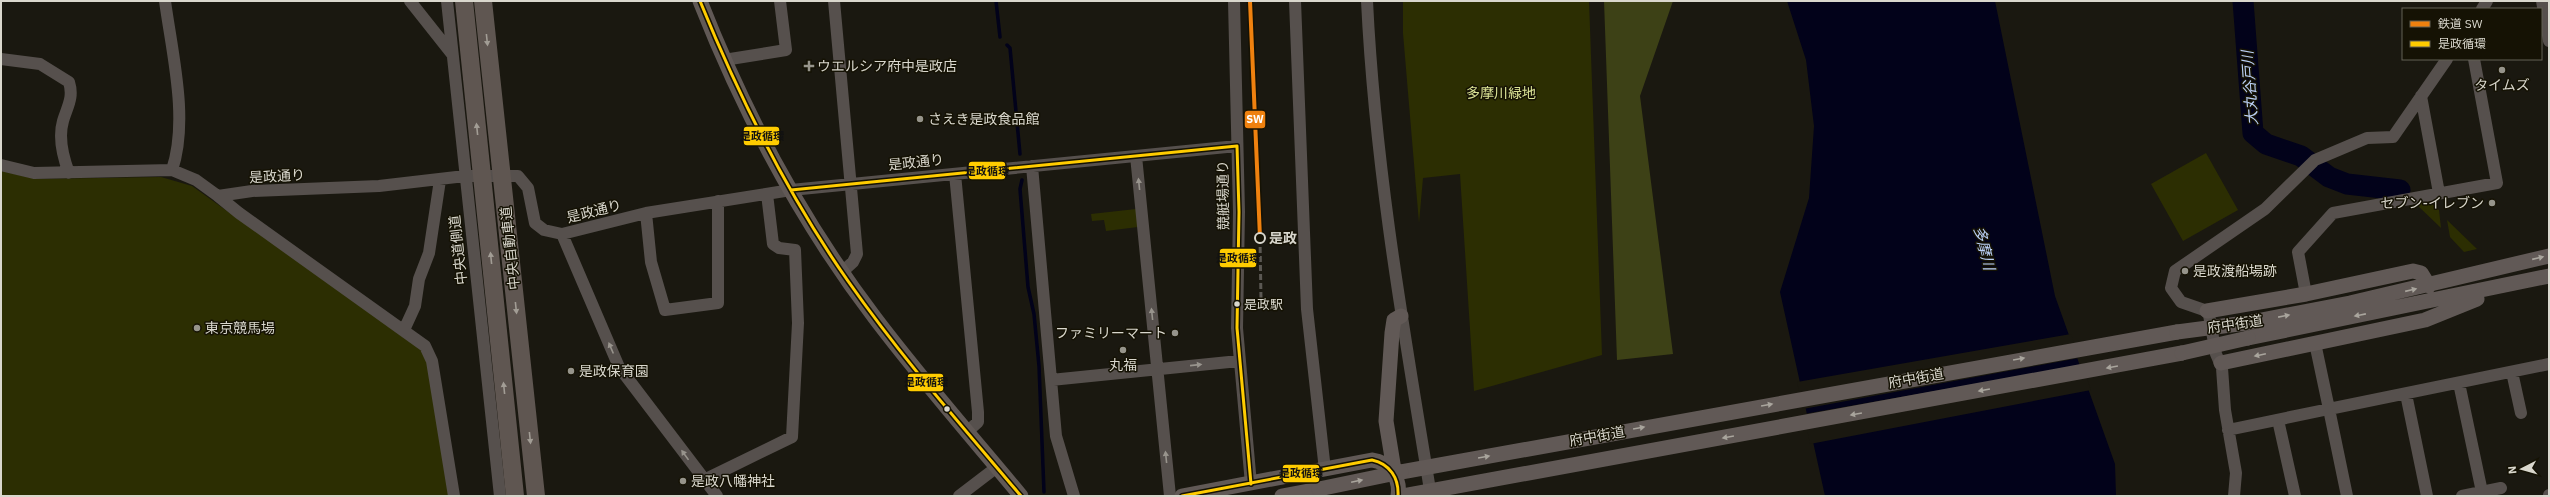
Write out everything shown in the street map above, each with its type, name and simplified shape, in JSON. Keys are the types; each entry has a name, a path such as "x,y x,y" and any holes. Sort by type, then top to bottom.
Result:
{"highway":[{"name":"中央自動車道","path":"464,1 515,496"},
{"name":"中央自動車道","path":"483,1 536,496"}],"main road":[{"path":"700,1 724,60 791,190 842,272 905,357 1021,496"},
{"name":"府中街道","path":"1401,496 1431,494 1448,488 2150,360 2182,353 2247,330 2549,256"},
{"path":"2207,311 2306,294 2413,272 2421,272 2429,286"},
{"name":"府中街道","path":"1282,496 1398,474 1426,467 2145,337 2177,332 2247,330 2513,285 2549,276"},
{"path":"2221,363 2425,320 2513,285"},
{"path":"1401,316 1394,320 1392,333 1386,420 1398,474 1401,496"},
{"path":"1182,496 1372,460 1381,453 1390,440"},
{"path":"1372,460 1385,464 1398,474"}],"street":[{"path":"165,1 177,88 179,135 172,170"},
{"path":"410,1 452,54"},
{"name":"中央道側道","path":"447,1 500,496"},
{"path":"724,60 786,50 780,1"},
{"path":"834,1 856,254 853,262 842,272"},
{"name":"競艇場通り","path":"1234,1 1239,212 1237,322 1251,484"},
{"path":"1295,1 1307,309 1324,470"},
{"path":"1367,1 1381,167 1401,316 1431,494"},
{"path":"2542,1 2549,41"},
{"path":"1,59 40,64 69,82 71,100 63,121 61,134 64,158 69,173"},
{"path":"2234,496 2236,473 2228,430 2221,363 2216,354 2207,311 2181,302 2176,298 2171,288 2175,271 2265,209 2311,164 2367,138 2392,138 2446,60"},
{"path":"2306,294 2298,252 2333,213 2497,183 2474,60"},
{"path":"2421,96 2439,193"},
{"name":"是政通り","path":"218,196 252,191 379,186 465,176 518,176 528,188 535,223 544,230 562,234 646,213 791,190 1237,146"},
{"path":"1136,156 1170,496"},
{"path":"1,164 9,168 34,173 172,170 196,180 239,213 404,330 425,346 432,361 454,496"},
{"path":"1032,166 1056,436 1074,496"},
{"path":"955,174 978,412 978,422 968,431"},
{"path":"404,330 415,306 419,279 429,253 440,180"},
{"path":"706,479 792,436 798,323 795,250 779,248 773,244 767,194"},
{"path":"646,213 651,262 666,310 718,303 718,201"},
{"path":"562,234 620,367 698,474 706,479 717,496"},
{"path":"2315,343 2347,496"},
{"path":"1051,380 1240,361"},
{"path":"2228,430 2549,364"},
{"path":"2512,372 2521,413"},
{"path":"2459,383 2482,492"},
{"path":"2406,394 2427,496"},
{"path":"2278,420 2295,496"},
{"path":"959,496 997,467"},
{"path":"2462,496 2500,488"}],"green space":[{"name":"多摩川緑地","path":"1403,1 1589,1 1602,355 1474,391 1460,174 1423,178 1419,223 1403,33"},
{"path":"1604,1 1673,1 1640,96 1673,354 1617,360"},
{"path":"2206,153 2238,210 2183,241 2151,184"},
{"name":"東京競馬場","path":"1,171 36,179 161,177 192,186 424,352 428,365 449,496 1,496"},
{"path":"2428,201 2439,210 2441,228 2415,203"},
{"path":"1136,209 1138,227 1106,231 1104,220 1092,221 1091,214"},
{"path":"2447,220 2477,249 2464,252 2450,237"}],"water":[{"name":"多摩川","path":"1787,1 1995,1 2055,296 2115,464 2116,496 1825,496 1780,292 1809,198 1814,126 1806,60"}],"pier":[{"path":"2071,334 2079,358 1803,409 1797,382"},
{"path":"2082,365 2091,390 1810,444 1804,414"}],"waterway":[{"path":"996,1 1000,37"},
{"name":"大丸谷戸川","path":"2243,1 2253,133 2266,144 2301,156 2329,177 2347,184 2400,190"},
{"path":"1007,45 1010,48 1020,154"},
{"path":"1022,180 1020,189 1028,287 1034,314 1039,366 1044,492"}],"railway":[{"path":"1260,238 1261,300"}],"rail line":[{"name":"SW","path":"1250,1 1260,238"}],"transit line":[{"name":"是政循環","path":"700,1 748,110 785,180 826,248 868,309 910,364 1021,496"},
{"name":"是政循環","path":"791,190 1237,146 1239,212 1237,328 1251,484"},
{"name":"是政循環","path":"1182,496 1372,460 1384,465 1392,473 1397,483 1398,496"}],"place":[{"name":"ウエルシア府中是政店","path":"809,66"},
{"name":"タイムズ","path":"2502,70"},
{"name":"さえき是政食品館","path":"920,119"},
{"name":"セブン-イレブン","path":"2492,203"},
{"name":"是政","path":"1260,238"},
{"name":"是政渡船場跡","path":"2185,271"},
{"name":"是政駅","path":"1237,304"},
{"name":"東京競馬場","path":"197,328"},
{"name":"ファミリーマート","path":"1175,333"},
{"name":"丸福","path":"1123,350"},
{"name":"是政保育園","path":"571,371"},
{"name":"是政八幡神社","path":"683,481"}]}
